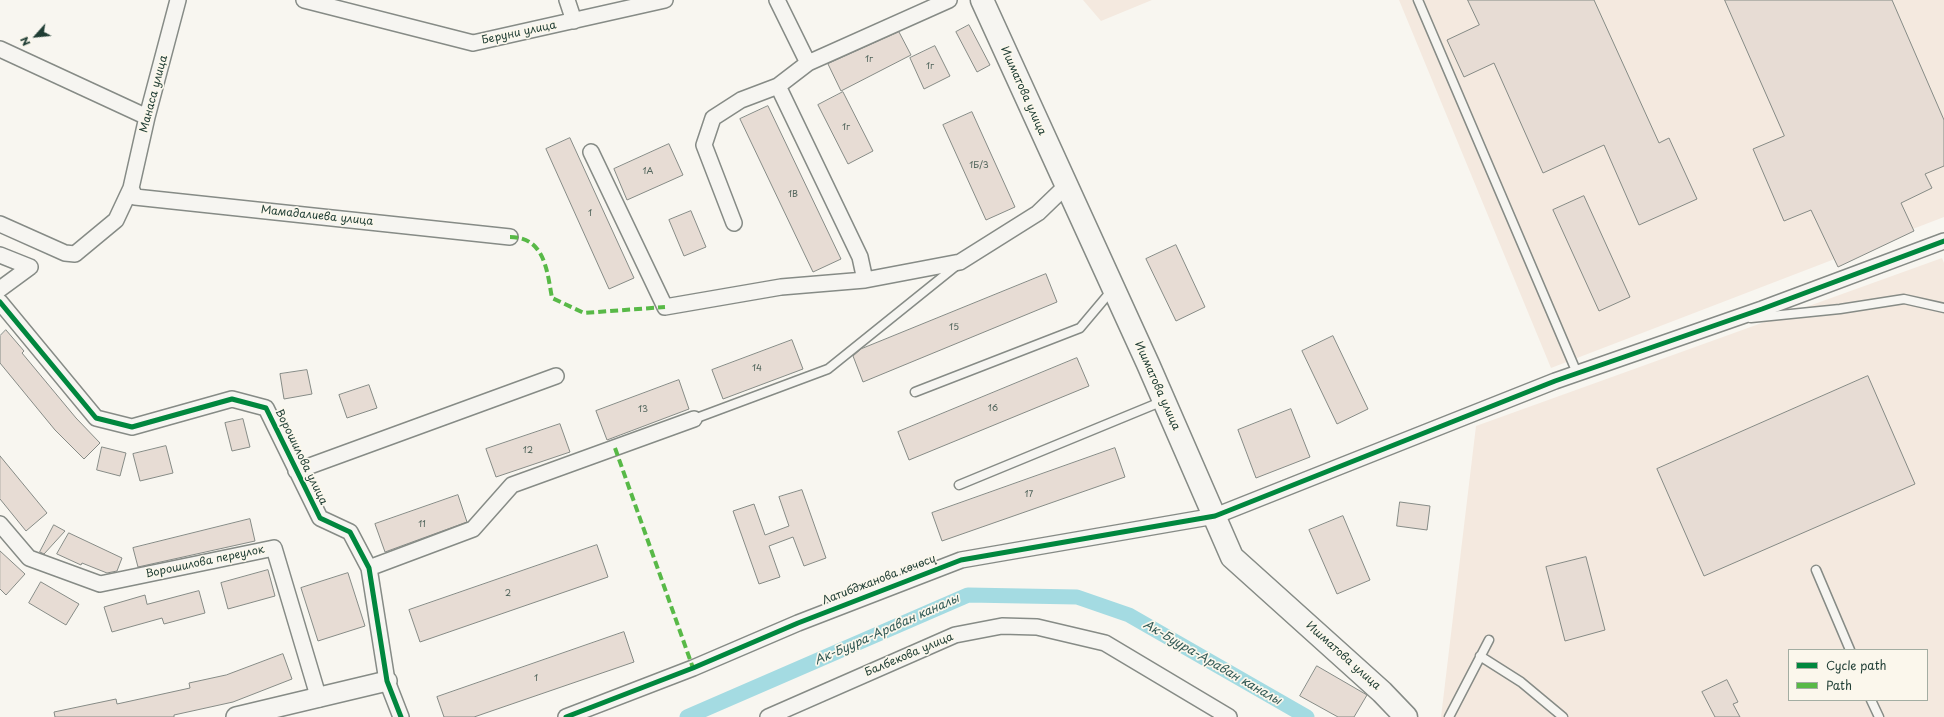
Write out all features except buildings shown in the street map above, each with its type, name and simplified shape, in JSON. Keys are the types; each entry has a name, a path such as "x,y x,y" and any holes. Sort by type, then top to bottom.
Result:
{"main road":[{"name":"Ишматова улица","path":"982,0 1164,401 1232,557 1382,692 1406,717"}],"street":[{"name":"Манаса улица","path":"131,188 147,117 178,0"},
{"name":"Беруни улица","path":"304,0 473,43 664,0"},
{"path":"567,0 574,20"},
{"path":"777,0 808,63"},
{"path":"734,223 704,145 713,118 741,100 778,86 808,63 949,0"},
{"path":"0,49 147,117"},
{"path":"778,86 860,257 865,280"},
{"path":"591,152 665,307 781,287 865,280 960,262 1038,213 1066,186"},
{"path":"0,224 65,253 75,254 116,220 131,188"},
{"name":"Мамадалиева улица","path":"131,188 135,197 510,237"},
{"name":"Латибджанова көчөсү","path":"566,717 693,668 798,623 961,560 1215,516 1577,373 1728,321 1944,241"},
{"path":"0,255 30,268 0,289"},
{"name":"Ворошилова улица","path":"0,302 96,418 132,427 232,399 266,408 320,518 350,532 369,568 387,681 401,717"},
{"path":"296,471 556,376"},
{"path":"369,568 474,528 512,485 694,419"},
{"name":"Ворошилова переулок","path":"0,524 29,558 100,584 274,548 319,698"},
{"name":"Балбекова улица","path":"768,717 955,635 1002,626 1037,627 1105,643 1229,717"},
{"path":"236,717 387,681"}],"lane":[{"path":"1418,0 1577,373"},
{"path":"694,419 828,369 960,262"},
{"path":"915,392 1080,328 1113,289"},
{"path":"1728,321 1840,309 1904,299 1944,308"},
{"path":"959,485 1164,401"},
{"path":"1816,570 1850,649"},
{"path":"1449,717 1489,640"},
{"path":"1480,656 1521,682 1563,717"},
{"path":"1871,701 1878,717"}],"shaded area":[{"path":"1083,0 1152,0 1101,21"},
{"path":"1399,0 1944,0 1944,217 1551,368"},
{"path":"1942,258 1944,263 1944,717 1441,717 1476,426"}],"waterway":[{"name":"Ак-Буура-Араван каналы","path":"687,717 968,595 1077,597 1129,615 1307,717"}],"marked path":[{"path":"510,237 522,239 531,243 537,249 546,267 552,298 584,313 665,307"},
{"path":"615,448 693,668"}],"cycle path":[{"path":"566,717 693,668 798,623 961,560 1215,516 1555,381 1762,309 1944,241"},
{"path":"0,302 96,418 132,427 232,399 266,408 320,518 350,532 369,568 387,681 401,717"}]}
